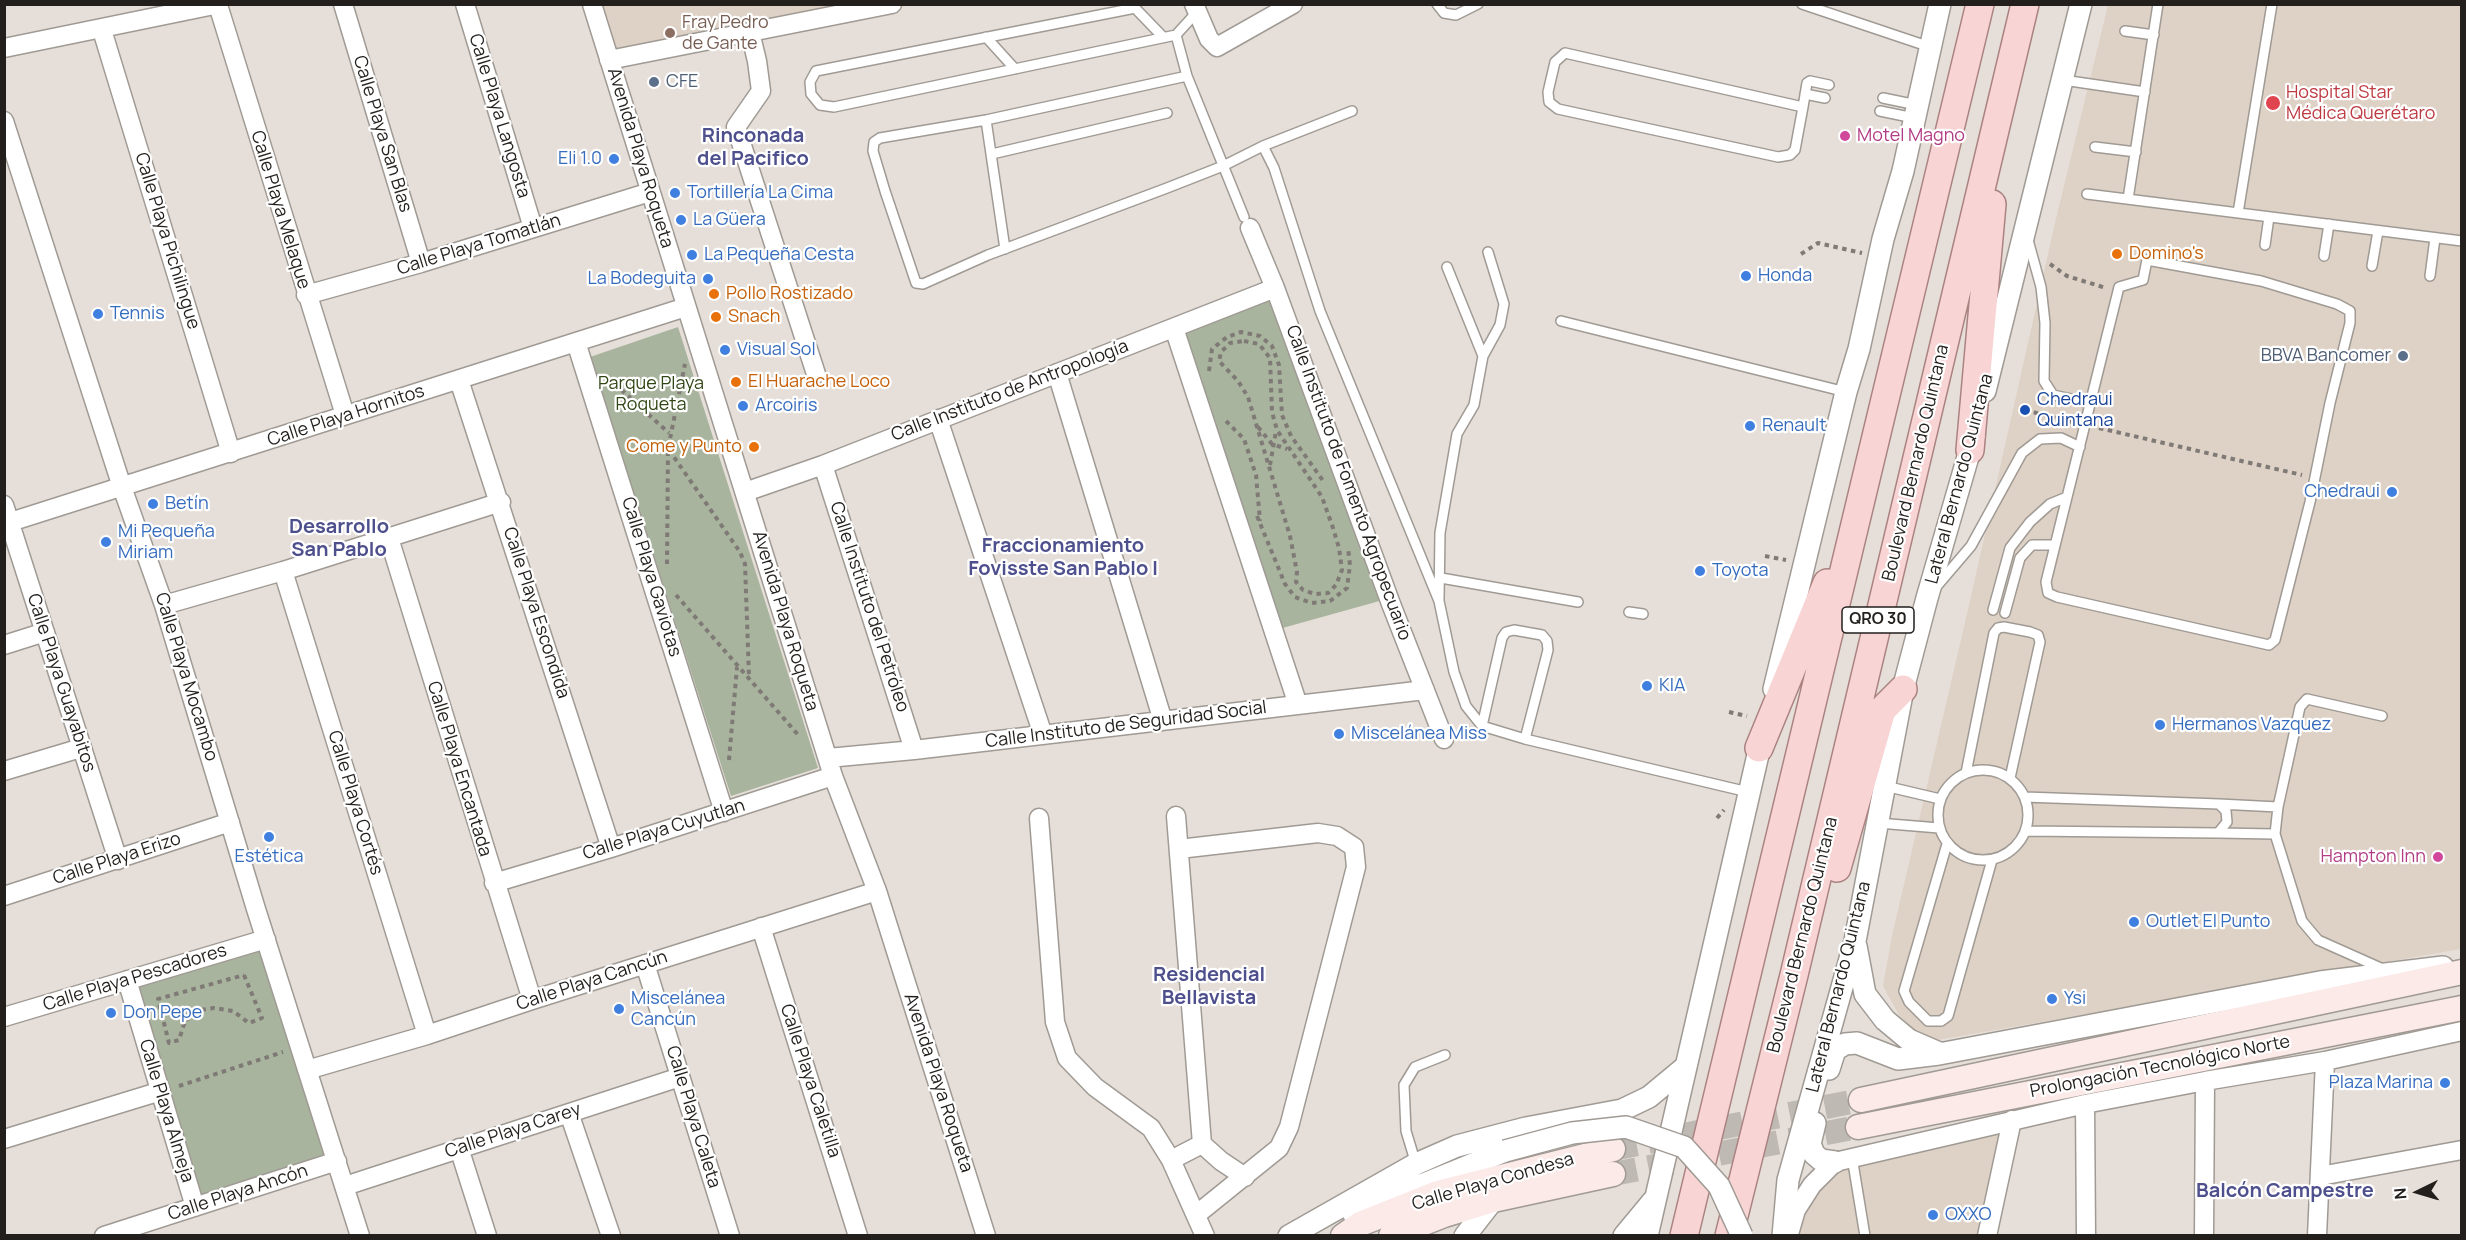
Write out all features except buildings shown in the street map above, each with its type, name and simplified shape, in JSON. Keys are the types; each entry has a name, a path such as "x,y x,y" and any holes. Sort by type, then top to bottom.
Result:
{"main road":[{"name":"QRO 30","path":"1684,1236 1980,4"},
{"name":"Boulevard Bernardo Quintana","path":"1729,1236 1794,975 2025,4"},
{"path":"1970,450 2000,110"},
{"path":"1759,748 1860,504"},
{"path":"1794,975 1825,910 1881,710 1903,689"},
{"name":"Prolongación Tecnológico Norte","path":"1861,1100 2462,972"},
{"name":"Prolongación Tecnológico Norte","path":"1858,1127 2462,1008"},
{"name":"Calle Playa Condesa","path":"1343,1236 1360,1224 1438,1193 1613,1149"},
{"name":"Calle Playa Condesa","path":"1391,1236 1444,1215 1493,1200 1613,1174"}],"street":[{"name":"Calle Playa San Blas","path":"343,4 421,263"},
{"name":"Calle Playa Langosta","path":"465,4 533,228"},
{"name":"Avenida Playa Roqueta","path":"592,4 833,776 877,891 986,1236"},
{"path":"609,60 892,4"},
{"path":"1195,9 1209,39 1217,47 1293,4"},
{"path":"1647,1236 1748,792 1846,392 1859,349 1883,239 1903,171 1940,4"},
{"name":"Lateral Bernardo Quintana","path":"1784,1236 1788,1180 1855,941 1903,689 1970,450 2081,4"},
{"path":"4,48 218,5"},
{"name":"Calle Playa Melaque","path":"218,5 345,415"},
{"name":"Calle Playa Pichilingue","path":"102,30 231,453"},
{"path":"750,32 761,91 736,127 816,375"},
{"name":"Calle Playa Mocambo","path":"4,121 11,165 164,605 360,1236"},
{"name":"Calle Playa Tomatlán","path":"306,295 421,263 650,192"},
{"name":"Calle Instituto de Fomento Agropecuario","path":"1247,222 1275,288 1444,740"},
{"name":"Calle Instituto de Antropología","path":"745,492 823,465 1275,288"},
{"name":"Calle Playa Hornitos","path":"6,517 122,487 686,307"},
{"path":"1174,328 1298,705"},
{"name":"Calle Playa Gaviotas","path":"576,342 724,812"},
{"path":"1057,373 1163,721"},
{"name":"Calle Playa Escondida","path":"459,380 501,502 611,848"},
{"path":"938,419 1043,735"},
{"name":"Calle Instituto del Petróleo","path":"823,465 914,750"},
{"path":"164,605 284,572 501,502"},
{"name":"Calle Playa Guayabitos","path":"6,517 118,860"},
{"name":"Calle Playa Encantada","path":"389,538 532,1000"},
{"name":"Calle Playa Cortés","path":"284,572 427,1035"},
{"path":"4,645 45,632"},
{"name":"Calle Instituto de Seguridad Social","path":"828,758 1425,690"},
{"path":"4,771 81,748"},
{"name":"Calle Playa Cuyutlan","path":"494,883 611,848 833,776"},
{"path":"1176,816 1202,1144 1221,1161 1245,1177"},
{"path":"1039,818 1055,1022 1067,1058 1095,1087 1151,1128 1171,1160 1205,1236"},
{"name":"Calle Playa Erizo","path":"4,896 230,822"},
{"path":"1179,849 1318,833 1337,836 1353,847 1356,867 1289,1127 1280,1148 1196,1215"},
{"name":"Calle Playa Cancún","path":"307,1070 427,1035 877,891"},
{"name":"Calle Playa Caletilla","path":"761,927 858,1236"},
{"name":"Calle Playa Pescadores","path":"4,1017 266,939"},
{"path":"1855,941 1865,994 1885,1020 1909,1040 1939,1054"},
{"name":"Calle Playa Caleta","path":"645,964 730,1236"},
{"path":"2462,964 2320,982 1939,1054 1898,1059 1857,1043 1845,1044 1835,1050 1824,1084 1810,1144 1814,1155 1821,1160 1844,1160 2085,1104 2325,1061 2462,1031"},
{"name":"Calle Playa Almeja","path":"127,980 195,1207"},
{"path":"2317,1236 2325,1061"},
{"path":"1289,1236 1416,1164 1457,1146 1526,1128 1622,1110 1649,1097 1684,1068"},
{"name":"Calle Playa Carey","path":"345,1186 680,1077"},
{"path":"2204,1236 2205,1081"},
{"path":"4,1139 161,1091"},
{"path":"2085,1104 2086,1236"},
{"path":"569,1113 610,1236"},
{"path":"1987,1236 2012,1120"},
{"path":"1317,1236 1359,1210 1505,1151 1572,1133 1626,1127 1684,1147 1719,1186 1742,1236"},
{"path":"1171,1160 1202,1144"},
{"path":"459,1148 487,1236"},
{"path":"2320,1176 2462,1150"},
{"path":"1789,1236 1796,1210 1812,1185 1844,1160"},
{"name":"Calle Playa Ancón","path":"104,1236 337,1161"},
{"path":"1624,1236 1657,1196"},
{"path":"1464,1236 1493,1200"}],"lane":[{"path":"1437,4 1444,13 1456,15 1478,4"},
{"path":"1802,4 1930,47"},
{"path":"2128,199 2158,4"},
{"path":"2238,213 2272,4"},
{"path":"1163,37 1135,8 816,70 810,82 811,94 820,105 834,107 1163,37 1176,34 1195,9"},
{"path":"2125,31 2154,35"},
{"path":"1176,34 1187,76 1247,222"},
{"path":"986,38 1016,69"},
{"path":"1803,107 1564,53 1556,62 1548,92 1549,102 1558,109 1779,156 1790,156 1795,150 1803,107 1807,83 1809,81 1828,85"},
{"path":"1187,76 986,120 880,138 874,142 873,151 915,283 923,284 1005,249 1223,166 1263,146 1352,111"},
{"path":"2063,80 2145,93"},
{"path":"1805,94 1825,98"},
{"path":"1883,98 1916,112"},
{"path":"1880,111 1916,112"},
{"path":"992,154 1167,113"},
{"path":"986,120 1005,249"},
{"path":"1263,146 1274,168 1320,311 1439,601 1454,672 1466,706 1482,726 1524,739 1748,792"},
{"path":"2096,147 2136,152"},
{"path":"2087,194 2462,241"},
{"path":"2265,245 2269,217"},
{"path":"2324,256 2329,224"},
{"path":"2025,228 2041,287 2045,323 2044,381 2053,395 2090,403"},
{"path":"2372,267 2378,231"},
{"path":"2430,276 2435,238"},
{"path":"1439,601 1440,533 1457,434 1474,405 1483,356 1500,325 1504,304 1488,252"},
{"path":"2147,260 2260,281 2337,304 2350,311 2350,323 2330,403 2315,478 2275,640 2269,645 2068,600 2048,593 2046,582 2118,292 2119,287 2143,280 2147,260"},
{"path":"1447,267 1483,356"},
{"path":"1561,321 1846,392"},
{"path":"1927,598 1971,546 2022,453 2040,439 2061,438 2080,447"},
{"path":"1993,610 2010,548 2030,522 2050,504 2067,497"},
{"path":"2005,613 2020,558 2032,545 2055,545"},
{"path":"1441,578 1578,602"},
{"path":"1629,612 1643,614"},
{"path":"1966,773 1995,633 1998,628 2004,627 2038,635 2040,642 2010,778"},
{"path":"1482,726 1502,638 1506,632 1514,630 1542,635 1547,641 1548,650 1524,739"},
{"path":"2382,716 2307,699 2300,707 2278,807 2275,834 2302,921 2318,940 2391,972"},
{"path":"1989,770 2010,778 2025,797 2028,814 2025,831 2018,844 2006,854 1992,860 1980,861 1968,858 1947,844 1939,828 1940,799 1946,788 1966,773 1989,770"},
{"path":"1885,786 1940,799"},
{"path":"2025,797 2278,807"},
{"path":"2218,833 2228,822 2226,811 2219,804"},
{"path":"1878,824 1939,828"},
{"path":"2025,831 2275,834"},
{"path":"1947,844 1904,991 1909,1002 1928,1021 1941,1021 1948,1016 1992,860"},
{"path":"1416,1164 1406,1131 1404,1085 1415,1067 1445,1054"},
{"path":"1844,1160 1865,1236"}],"path":[{"path":"1801,254 1818,243 1880,258"},
{"path":"2030,249 2067,276 2118,292"},
{"path":"667,573 668,449 692,327"},
{"path":"1212,379 1209,369 1212,349 1227,337 1241,332 1260,336 1272,346 1278,365 1282,416 1291,436 1327,486"},
{"path":"1244,340 1259,344 1270,358 1272,412 1277,430 1287,449 1296,457 1322,497 1339,548 1342,570 1336,585 1328,593 1315,594 1303,590 1296,582 1297,572 1290,536 1248,397 1238,381 1219,361 1221,352 1230,343 1244,340"},
{"path":"607,378 670,434"},
{"path":"2025,410 2315,478"},
{"path":"1223,413 1228,425 1244,439 1256,475 1260,521 1286,584 1295,597 1312,603 1330,601 1347,588 1350,565 1348,542"},
{"path":"1256,424 1272,444 1287,449"},
{"path":"1270,469 1272,444 1277,430"},
{"path":"668,449 740,552 745,564 749,678"},
{"path":"674,593 803,740"},
{"path":"728,767 737,667"},
{"path":"244,975 262,1018 249,1023 233,1011 214,1008 200,1011 185,1021 179,1040 169,1043 158,999 244,975"},
{"path":"161,1091 300,1047"}],"shaded area":[{"name":"Fray Pedro de Gante","path":"850,4 615,56 599,5"},
{"path":"2108,5 2461,5 2461,949 1926,1042 1899,1015 1883,986 1892,936 2055,223"},
{"path":"2012,1120 1987,1235 1789,1236 1835,1162"}],"green space":[{"path":"1274,298 1383,600 1279,629 1180,336"},
{"name":"Parque Playa Roqueta","path":"678,327 818,768 731,796 590,357"},
{"path":"263,946 331,1159 200,1201 130,982"}],"tunnel":[{"path":"1613,1149 1861,1100"},
{"path":"1613,1174 1858,1127"}],"place":[{"name":"Fray Pedro de Gante","path":"670,33"},
{"name":"CFE","path":"654,82"},
{"name":"Hospital Star Médica Querétaro","path":"2273,103"},
{"name":"Motel Magno","path":"1845,136"},
{"name":"Eli 1.0","path":"614,159"},
{"name":"Tortillería La Cima","path":"675,193"},
{"name":"La Güera","path":"681,220"},
{"name":"Domino's","path":"2117,254"},
{"name":"La Pequeña Cesta","path":"692,255"},
{"name":"Honda","path":"1746,276"},
{"name":"La Bodeguita","path":"708,279"},
{"name":"Pollo Rostizado","path":"714,294"},
{"name":"Tennis","path":"98,314"},
{"name":"Snach","path":"716,317"},
{"name":"Visual Sol","path":"725,350"},
{"name":"BBVA Bancomer","path":"2403,356"},
{"name":"El Huarache Loco","path":"736,382"},
{"name":"Arcoiris","path":"743,406"},
{"name":"Chedraui Quintana","path":"2025,410"},
{"name":"Renault","path":"1750,426"},
{"name":"Come y Punto","path":"754,447"},
{"name":"Chedraui","path":"2392,492"},
{"name":"Betín","path":"153,504"},
{"name":"Mi Pequeña Miriam","path":"106,542"},
{"name":"Toyota","path":"1700,571"},
{"name":"KIA","path":"1647,686"},
{"name":"Hermanos Vazquez","path":"2160,725"},
{"name":"Miscelánea Miss","path":"1339,734"},
{"name":"Estética","path":"269,837"},
{"name":"Hampton Inn","path":"2438,857"},
{"name":"Outlet El Punto","path":"2134,922"},
{"name":"Ysi","path":"2052,999"},
{"name":"Miscelánea Cancún","path":"619,1009"},
{"name":"Don Pepe","path":"111,1013"},
{"name":"Plaza Marina","path":"2445,1083"},
{"name":"OXXO","path":"1933,1215"}],"district":[{"name":"Rinconada del Pacifico","path":"753,148"},
{"name":"Desarrollo San Pablo","path":"339,538"},
{"name":"Fraccionamiento Fovisste San Pablo I","path":"1063,558"},
{"name":"Residencial Bellavista","path":"1209,986"},
{"name":"Balcón Campestre","path":"2285,1191"}]}
